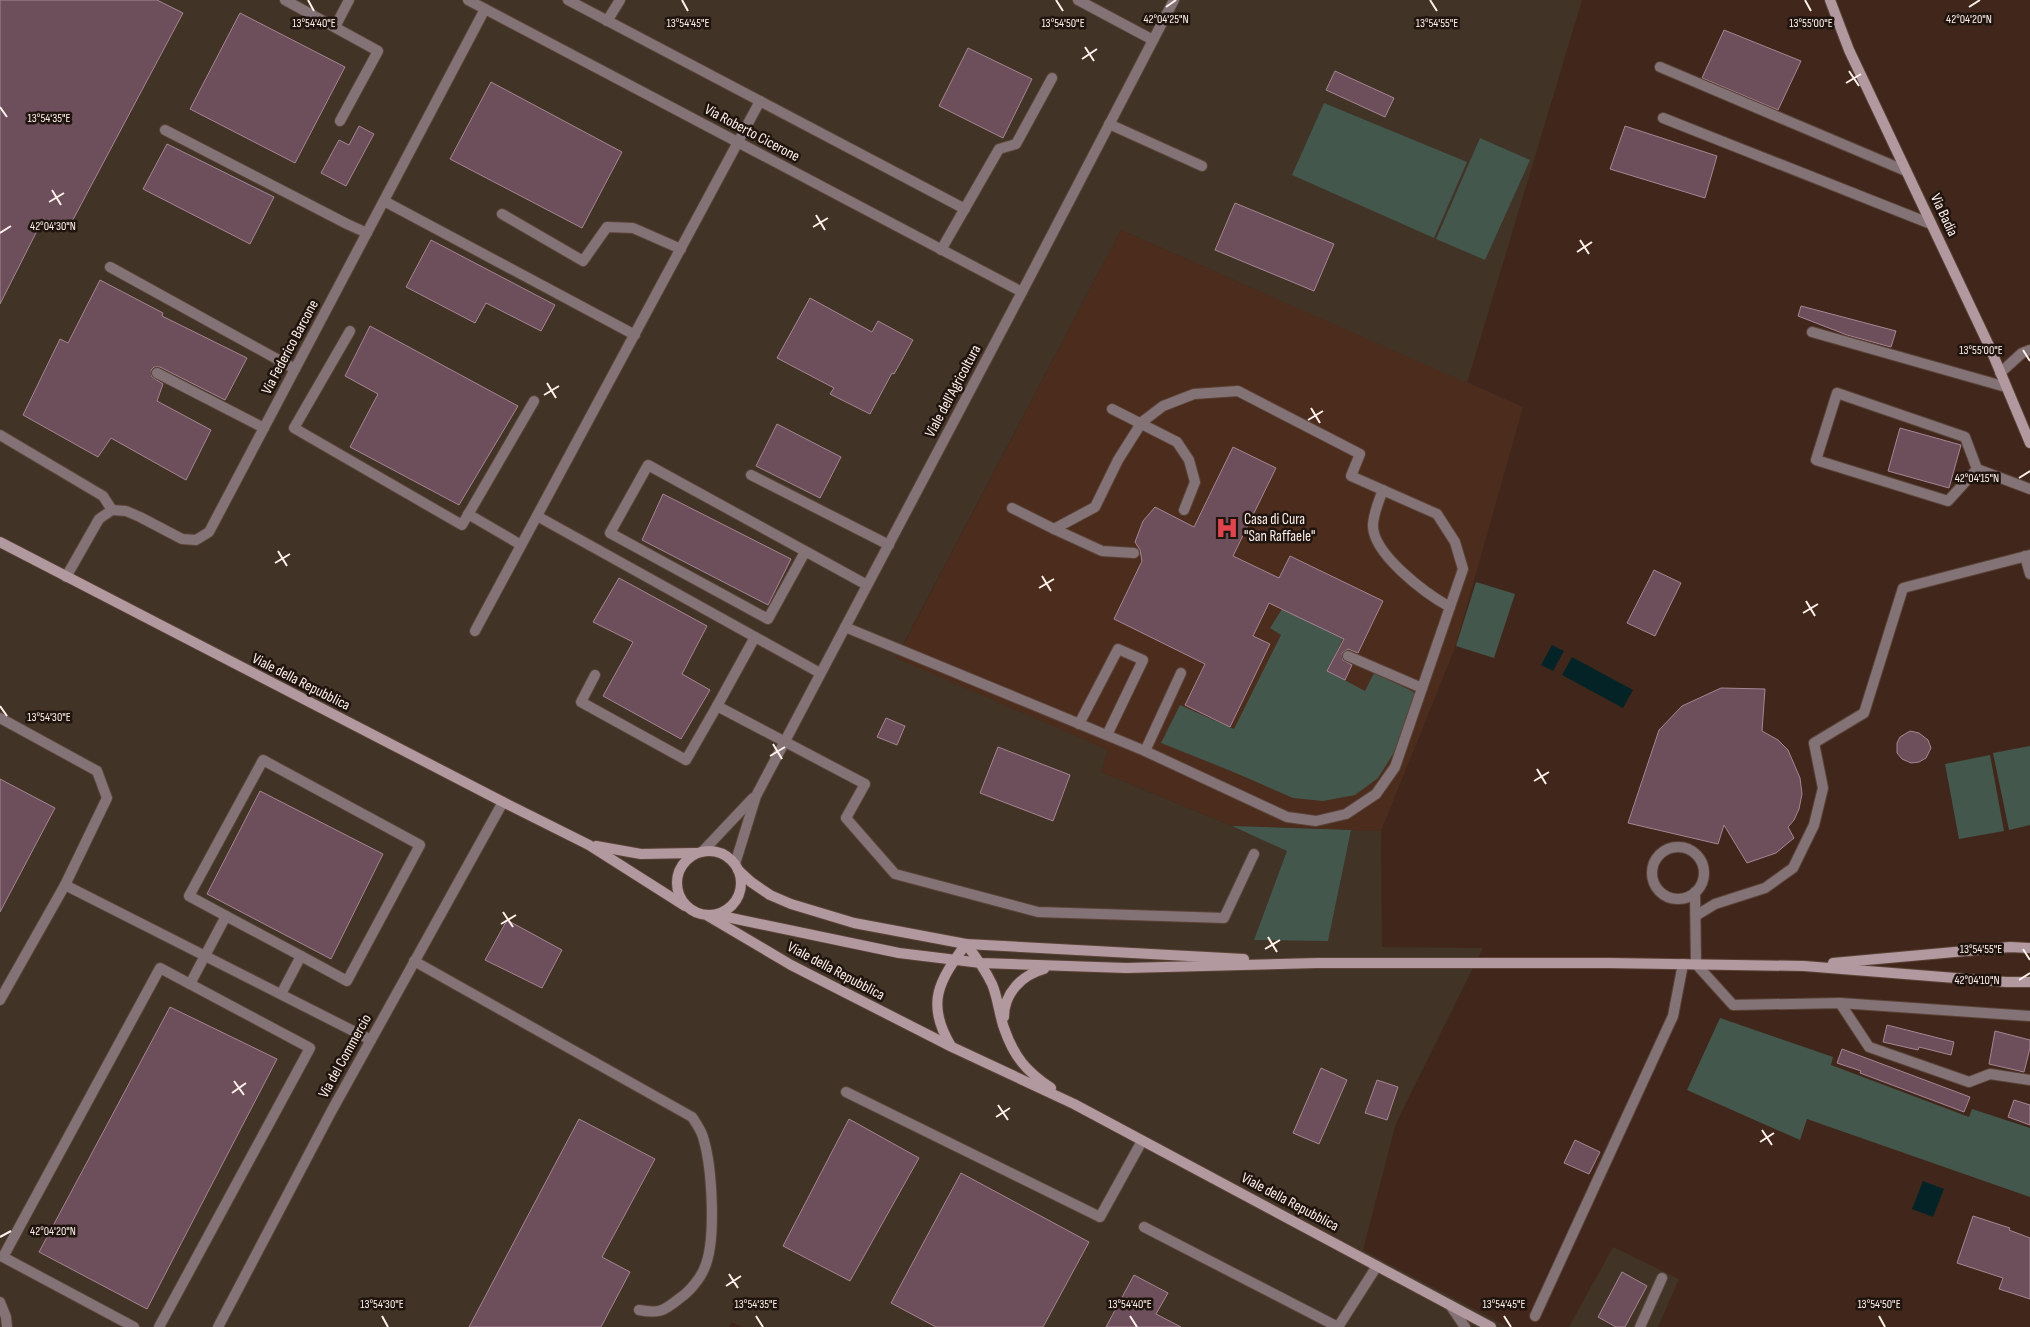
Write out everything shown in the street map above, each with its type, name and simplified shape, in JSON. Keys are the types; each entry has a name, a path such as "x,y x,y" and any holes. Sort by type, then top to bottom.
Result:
{"main road":[{"name":"Via Badia","path":"1830,0 1849,50 2000,373 2030,443"},
{"name":"Viale della Repubblica","path":"0,542 590,845 685,906"},
{"name":"Viale della Repubblica","path":"590,845 642,854 699,852"},
{"path":"1317,963 966,944 854,923 791,904 770,895 750,882 730,859 717,852 699,852 687,859 680,867 676,877 678,892 685,906 692,912 899,954 954,961 1054,967 1126,968 1317,963 1804,966 2006,982 2030,982"},
{"path":"712,916 733,905 738,897 741,888 741,878 736,867"},
{"name":"Viale della Repubblica","path":"712,916 791,965 952,1047 1074,1104 1491,1327"},
{"name":"Viale della Repubblica","path":"966,944 981,963 998,1000 1004,1028 1022,1065 1032,1075 1074,1104"},
{"path":"952,1047 941,1028 938,1016 938,993 944,975 966,944"},
{"path":"1804,966 2010,947 2030,948"},
{"path":"1004,1028 1004,1012 1007,999 1013,988 1036,971 1054,967"}],"street":[{"path":"285,0 378,50 340,121"},
{"path":"335,27 349,0"},
{"name":"Via Roberto Cicerone","path":"468,0 487,4 738,142 1022,292"},
{"path":"568,0 965,209"},
{"path":"607,21 620,0"},
{"path":"1078,0 1153,40"},
{"name":"Viale dell'Agricoltura","path":"736,867 756,796 1174,0"},
{"name":"Via Federico Barcone","path":"112,510 126,511 182,539 196,540 209,532 487,4"},
{"path":"1660,67 1906,171"},
{"path":"941,250 999,149 1016,144 1052,78"},
{"path":"475,631 760,101"},
{"path":"1663,118 1931,224"},
{"path":"1109,124 1202,166"},
{"path":"165,130 347,224 367,232"},
{"path":"384,201 635,335"},
{"path":"502,214 583,261 607,227 633,228 681,249"},
{"path":"110,268 295,369"},
{"path":"350,331 294,428 462,525 534,401"},
{"path":"1812,332 2006,387"},
{"path":"2000,373 2022,353 2030,350"},
{"path":"157,373 264,428"},
{"path":"845,627 1145,751 1287,817 1316,822 1346,814 1376,794 1395,767 1463,569 1455,542 1437,514 1352,476 1360,454 1238,391 1194,394 1163,406 1142,422 1118,460 1095,507 1054,529"},
{"path":"1977,469 1948,501 1816,460 1837,393 1964,437 1977,469 2030,489"},
{"path":"1112,408 1177,442 1189,460 1195,482 1184,510"},
{"path":"0,436 102,496 112,510 100,520 66,577"},
{"path":"805,552 768,619 610,533 648,465 867,585"},
{"path":"751,475 888,545"},
{"path":"1383,490 1373,525 1378,543 1391,561 1426,592 1450,607"},
{"path":"1012,508 1102,551 1134,552"},
{"path":"468,514 521,545"},
{"path":"537,516 820,673"},
{"path":"1697,915 1715,904 1765,888 1793,868 1814,825 1823,788 1814,743 1864,713 1903,588 2028,556 2030,574"},
{"path":"595,675 581,702 686,760 755,637"},
{"path":"1079,724 1118,649 1144,660 1107,735"},
{"path":"1348,656 1422,688"},
{"path":"1145,751 1181,673"},
{"path":"717,706 865,784 846,818 895,874 1038,912 1224,918 1254,854"},
{"path":"0,718 97,771 107,798 64,885 0,1000"},
{"path":"263,760 420,845 347,981 301,956 189,896 263,760"},
{"name":"Viale dell'Agricoltura","path":"699,852 756,796"},
{"name":"Via del Commercio","path":"218,1327 371,1040 503,802"},
{"path":"1695,892 1680,898 1665,895 1659,890 1652,875 1656,859 1661,853 1676,847 1684,848 1698,856 1702,862 1703,878 1695,892 1697,915 1696,964 1733,1005 1840,1004 2030,1016"},
{"path":"64,885 371,1040"},
{"path":"190,984 226,916"},
{"path":"281,994 301,956"},
{"path":"414,961 692,1117 703,1136 711,1170 712,1235 704,1269 686,1294 669,1307 656,1313 639,1310"},
{"path":"1535,1316 1673,1016 1682,964"},
{"path":"134,1327 3,1257 160,968 310,1048 159,1327"},
{"path":"1840,1004 1870,1047 1969,1082 1990,1074 2030,1080"},
{"path":"846,1092 1100,1217 1142,1141"},
{"path":"1144,1227 1338,1327 1377,1266"},
{"path":"1640,1327 1662,1278"},
{"path":"0,1302 6,1317 7,1327"},
{"path":"1450,1305 1465,1327"}],"shaded area":[{"path":"0,0 1582,0 1467,383 1121,230 896,658 1108,750 1101,772 1232,826 1381,831 1382,947 1483,948 1396,1123 1363,1250 1508,1327 742,1327 732,1322 729,1327 0,1327"},
{"name":"Casa di Cura \"San Raffaele\"","path":"1121,230 1523,407 1455,648 1381,831 1232,826 1101,772 1108,750 896,659"},
{"path":"1613,1247 1679,1279 1658,1327 1569,1327"}],"green space":[{"path":"1324,103 1467,162 1434,238 1292,175"},
{"path":"1480,138 1530,160 1485,260 1436,239"},
{"path":"1476,582 1515,594 1494,658 1456,646"},
{"path":"1282,609 1343,638 1328,671 1365,691 1374,673 1412,691 1416,695 1395,751 1378,778 1355,795 1323,801 1293,798 1161,743 1180,705 1234,729 1281,635 1270,628"},
{"path":"2030,746 2030,825 2009,830 1993,753"},
{"path":"1990,755 2004,831 1959,839 1945,764"},
{"path":"1232,826 1351,830 1328,941 1254,940 1287,851"},
{"path":"1720,1018 1833,1057 1831,1065 1969,1117 1972,1109 2030,1128 2030,1197 1807,1119 1800,1140 1687,1090"}],"water":[{"path":"1552,645 1564,651 1553,671 1541,665"},
{"path":"1572,657 1633,690 1623,708 1562,675"},
{"path":"1923,1181 1944,1189 1933,1217 1912,1209"}],"building":[{"path":"0,0 157,0 183,13 68,229 43,219 0,304"},
{"path":"240,13 345,67 295,163 190,109"},
{"path":"1724,30 1801,61 1778,110 1702,78"},
{"path":"968,48 1032,79 1003,138 939,106"},
{"path":"1335,71 1394,98 1385,117 1326,90"},
{"path":"491,82 622,152 582,228 450,159"},
{"path":"359,126 374,134 346,186 321,173 339,140 349,145"},
{"path":"1625,126 1717,156 1705,198 1610,169"},
{"path":"167,144 274,197 250,244 143,189"},
{"path":"1235,203 1334,244 1314,291 1215,250"},
{"path":"431,240 555,305 541,331 486,303 475,323 406,287"},
{"path":"100,280 163,313 162,316 247,358 225,400 160,367 154,367 151,370 152,377 163,384 157,401 211,430 186,480 111,438 98,457 23,415 60,339 68,343"},
{"path":"810,298 872,332 878,321 913,340 894,374 892,373 870,414 830,394 834,388 777,358"},
{"path":"1801,306 1896,331 1891,347 1847,335 1798,316"},
{"path":"370,326 518,406 459,505 350,447 378,394 345,376"},
{"path":"777,424 841,457 820,498 756,466"},
{"path":"1900,428 1961,445 1949,488 1888,471"},
{"path":"1233,447 1276,468 1233,556 1279,578 1290,556 1383,601 1358,653 1348,649 1342,653 1343,660 1352,665 1345,680 1327,671 1344,639 1269,603 1253,636 1270,644 1230,727 1185,705 1205,664 1114,619 1142,561 1140,550 1135,542 1143,521 1155,507 1194,527"},
{"path":"663,494 791,559 768,605 642,540"},
{"path":"1654,570 1681,583 1655,636 1627,623"},
{"path":"619,578 707,626 682,674 710,690 681,739 603,696 633,642 593,622"},
{"path":"1721,688 1765,689 1762,731 1778,740 1788,750 1800,778 1802,794 1799,809 1788,827 1794,838 1776,853 1747,863 1724,825 1718,844 1628,823 1659,730 1682,706"},
{"path":"886,718 905,726 897,745 877,737"},
{"path":"1910,731 1919,733 1928,740 1931,748 1926,758 1919,762 1911,763 1902,759 1897,753 1897,743 1900,737"},
{"path":"998,747 1070,775 1053,821 980,793"},
{"path":"0,779 55,808 0,912"},
{"path":"260,791 383,854 331,959 207,894"},
{"path":"507,920 562,950 542,988 485,960"},
{"path":"170,1007 277,1059 147,1309 39,1252"},
{"path":"1887,1025 1954,1042 1951,1055 1919,1047 1918,1050 1883,1042"},
{"path":"1995,1031 2030,1040 2024,1072 1989,1064"},
{"path":"1842,1049 1970,1097 1964,1112 1837,1063"},
{"path":"1321,1068 1347,1080 1319,1144 1293,1133"},
{"path":"1377,1080 1398,1087 1387,1120 1365,1113"},
{"path":"2014,1100 2030,1105 2030,1125 2008,1117"},
{"path":"579,1119 655,1159 602,1257 630,1272 601,1327 469,1327"},
{"path":"849,1119 919,1158 850,1281 783,1246"},
{"path":"1575,1140 1600,1152 1589,1174 1564,1163"},
{"path":"961,1173 1089,1242 1043,1327 936,1327 891,1303"},
{"path":"1973,1216 2010,1228 2009,1230 2030,1238 2030,1299 1999,1289 2003,1278 1957,1263"},
{"path":"1622,1272 1647,1286 1625,1327 1616,1327 1598,1317"},
{"path":"1134,1275 1168,1293 1156,1314 1181,1327 1106,1327"}],"place":[{"name":"Casa di Cura \"San Raffaele\"","path":"1227,528"}]}
